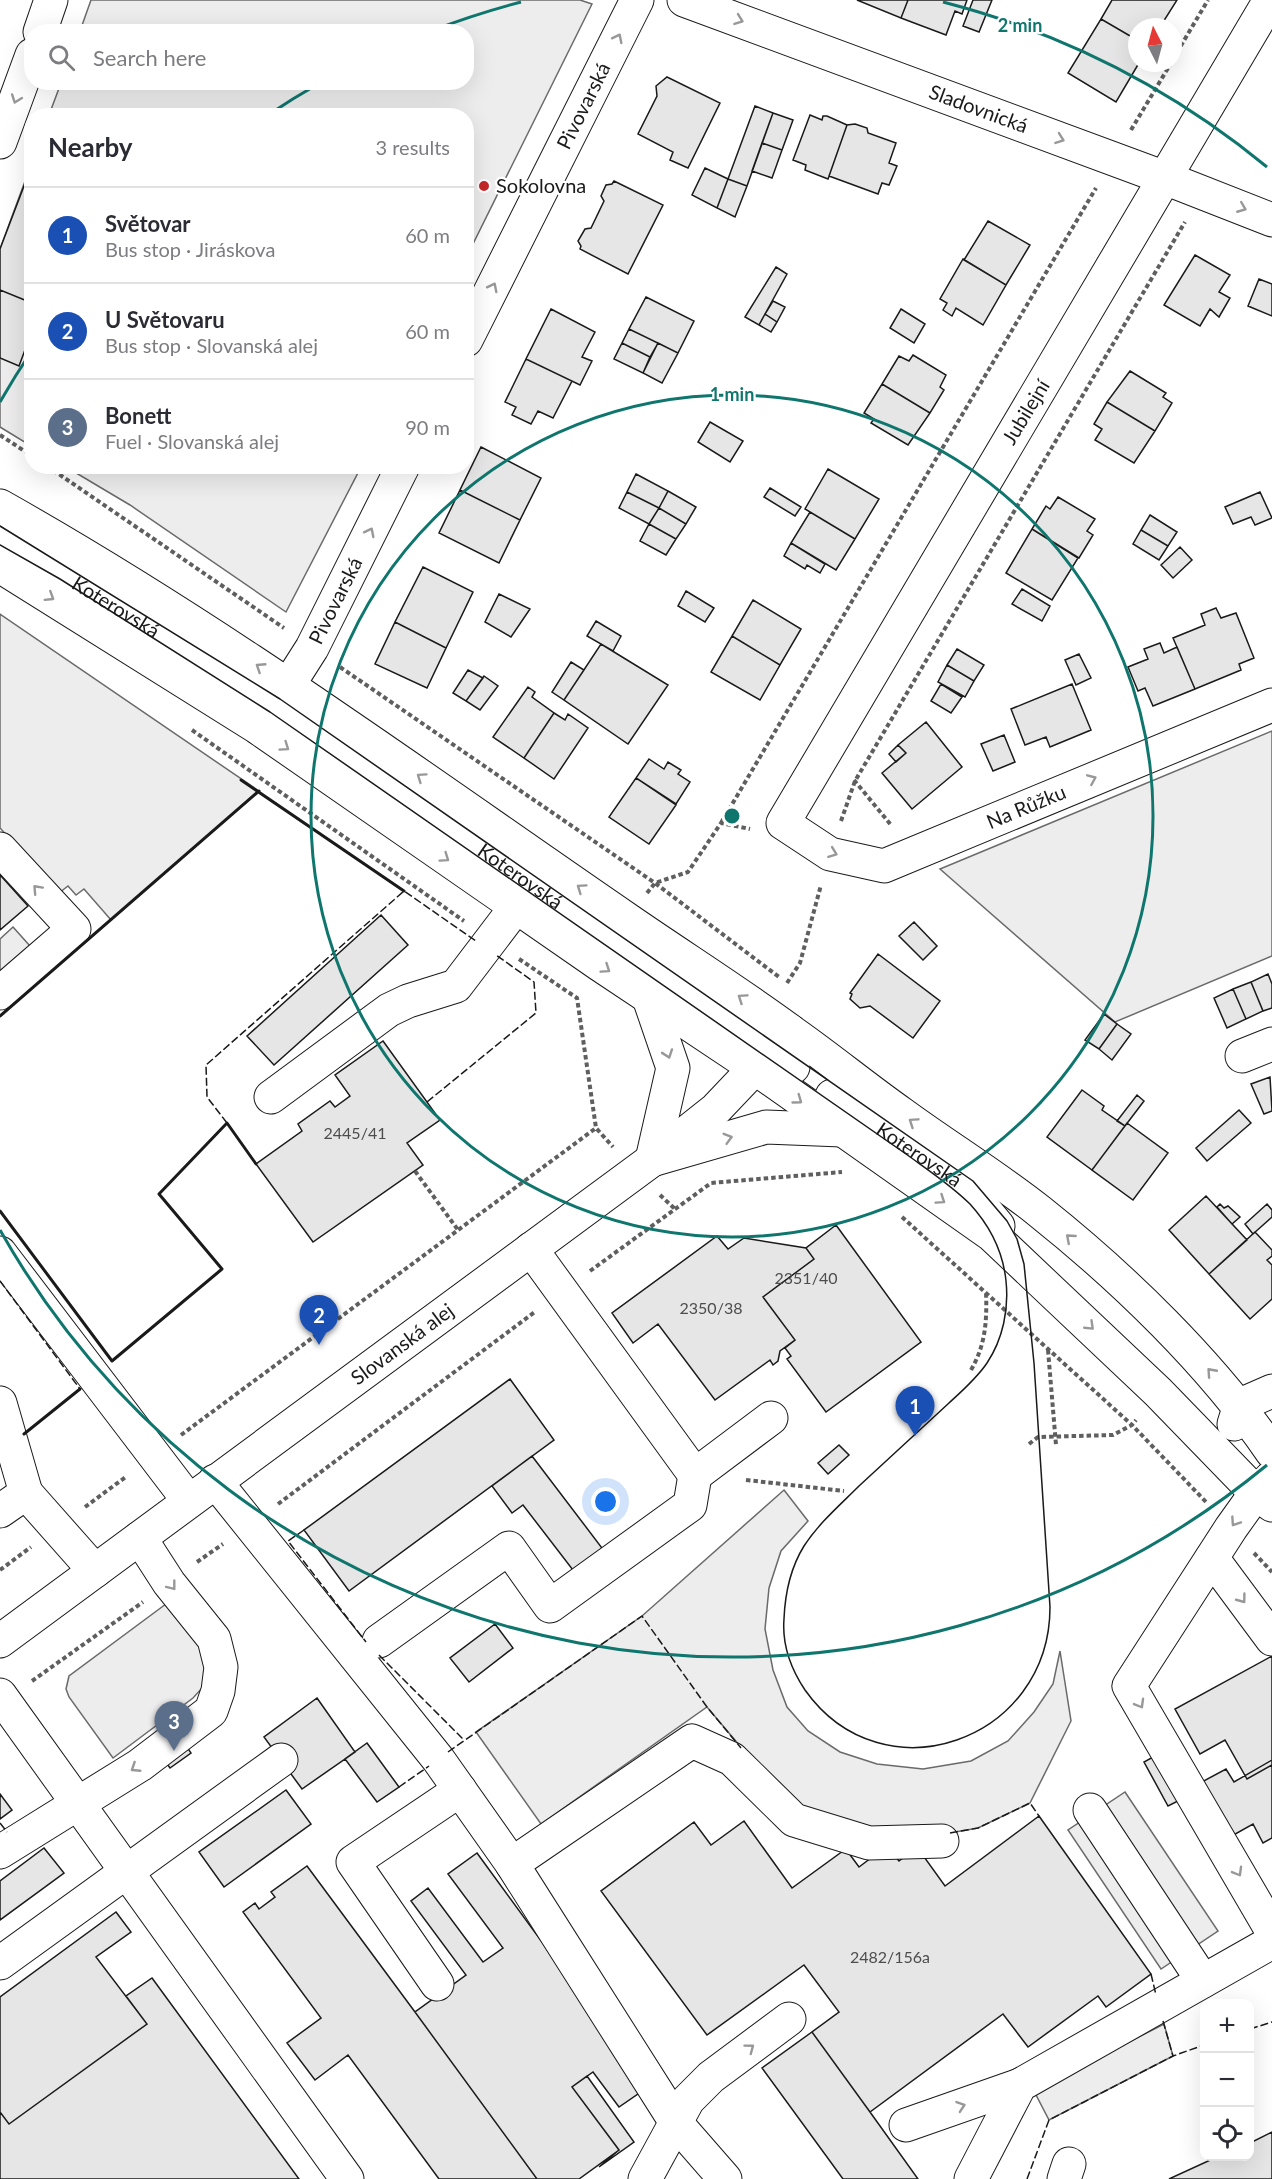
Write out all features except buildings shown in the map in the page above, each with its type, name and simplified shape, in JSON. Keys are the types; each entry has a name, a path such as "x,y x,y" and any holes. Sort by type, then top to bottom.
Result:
{"street":[{"path":"43,24 51,0"},
{"name":"Pivovarská","path":"474,324 637,0"},
{"name":"Sladovnická","path":"684,0 1165,177 1272,220"},
{"name":"Jubilejní","path":"783,823 1270,0"},
{"path":"0,142 24,77"},
{"name":"Pivovarská","path":"274,706 312,648 399,474"},
{"name":"Koterovská","path":"0,507 74,548 274,706 516,906 649,998 772,1050"},
{"name":"Koterovská","path":"0,536 274,706 628,920 772,1050"},
{"name":"Koterovská","path":"0,566 274,706 772,1050 839,1101 964,1185 994,1219 1011,1251"},
{"name":"Na Růžku","path":"783,823 830,854 884,866 1272,705"},
{"path":"0,849 74,929 0,993"},
{"path":"271,1098 389,1010 408,1001 456,986 516,906"},
{"path":"644,1166 673,1068 649,998"},
{"path":"1242,1056 1272,1044"},
{"path":"772,1050 842,1130 992,1234 1223,1456 1267,1492 1232,1528 1129,1686 1272,1931"},
{"path":"772,1050 902,1115 1041,1213 1108,1271 1194,1354 1240,1405 1272,1452"},
{"name":"Slovanská alej","path":"0,1641 644,1166 715,1110 772,1050"},
{"path":"644,1166 766,1127 842,1130"},
{"path":"531,1250 695,1475"},
{"path":"0,1253 189,1501"},
{"path":"1223,1456 1240,1405 1272,1391"},
{"path":"0,1403 13,1502"},
{"path":"379,1641 509,1548 550,1606 690,1505 695,1475 771,1418"},
{"path":"0,1468 13,1502 57,1528 94,1571"},
{"path":"215,1481 460,1790 512,1863 677,2124 725,2179"},
{"path":"0,1852 140,1765 211,1711 218,1691 221,1667 214,1639 169,1583 140,1538"},
{"path":"1212,1558 1272,1639"},
{"path":"0,1695 347,2179"},
{"path":"512,1863 692,1740 732,1759 794,1820 868,1842 942,1841"},
{"path":"0,1963 280,1760"},
{"path":"437,1984 353,1862 460,1790"},
{"path":"1090,1810 1203,1981"},
{"path":"906,2126 1020,2085 1272,1942"},
{"path":"645,2179 677,2124 688,2100 711,2077 789,2019"},
{"path":"971,2179 1020,2085"}],"path":[{"path":"1182,44 1208,0"},
{"path":"628,920 655,883 688,872 721,823 1166,72"},
{"path":"59,474 655,883 787,983 800,963 830,854 855,781 1187,218"},
{"path":"0,435 24,451"},
{"path":"183,724 577,998"},
{"path":"828,747 915,853"},
{"path":"721,823 754,830 783,823"},
{"path":"599,964 577,998 596,1128 644,1166 675,1209"},
{"path":"0,1570 596,1128"},
{"path":"415,1171 458,1230"},
{"path":"970,1370 980,1354 987,1324 986,1291"},
{"path":"1048,1350 1056,1445"},
{"path":"1029,1444 1038,1437 1113,1435 1132,1425 1272,1572"},
{"path":"695,1475 844,1491"}],"shaded area":[{"name":"Sokolovna","path":"91,0 580,0 592,4 474,242 474,108 52,108 58,90 474,90 474,24 82,24"},
{"path":"24,184 24,442 0,427 0,249"},
{"path":"78,474 357,474 286,612 130,505"},
{"path":"0,614 259,791 111,920 84,889 76,895 68,886 59,893 0,828"},
{"path":"1272,731 1272,956 1115,1022 940,869"},
{"path":"13,927 30,946 0,973 0,939"},
{"path":"784,1490 808,1521 781,1551 769,1588 765,1629 773,1670 787,1707 808,1731 840,1752 877,1764 923,1769 971,1761 1008,1741 1034,1712 1053,1684 1060,1651 1071,1721 1030,1803 978,1828 944,1834 873,1836 783,1797 707,1707 541,1824 476,1732 642,1616"},
{"path":"170,1601 206,1654 203,1687 193,1698 113,1758 69,1697 66,1689 69,1676"},
{"path":"1125,1792 1218,1931 1161,1969 1068,1830"},
{"path":"1164,2024 1173,2056 1049,2120 1034,2091"}],"tram line":[{"path":"0,526 280,699 973,1181 1007,1221 1017,1239 1024,1264 1034,1363 1050,1607 1043,1654 1023,1692 993,1721 957,1740 917,1747 876,1742 838,1724 805,1690 788,1656 784,1638 789,1581 804,1546 830,1514 974,1379 993,1354 1004,1324 1007,1292 999,1249 977,1212 955,1190 906,1154 270,712 60,579 0,545"}],"fence":[{"path":"227,1123 207,1097 206,1065 404,891 476,941"},
{"path":"427,1102 536,1013 534,982 496,955"},
{"path":"0,1281 80,1389"},
{"path":"304,1530 288,1541 366,1642"},
{"path":"448,1752 642,1616 707,1707 741,1748"},
{"path":"379,1655 464,1740"},
{"path":"399,1787 429,1766"},
{"path":"950,1833 978,1828 1030,1803 1039,1816"},
{"path":"0,1823 7,1832"},
{"path":"1151,1974 1156,1995"},
{"path":"1163,2021 1173,2056"},
{"path":"1254,2028 1272,2022"},
{"path":"1027,2179 1049,2120 1173,2056 1200,2046"}],"wall":[{"path":"241,780 404,891"},
{"path":"0,1016 259,791"},
{"path":"0,1211 112,1361 222,1269 159,1194 227,1123 256,1164"},
{"path":"24,1434 80,1389"}],"place":[{"name":"Sokolovna","path":"484,186"},
{"name":"U Světovaru","path":"319,1345"},
{"name":"Světovar","path":"915,1436"},
{"name":"Bonett","path":"174,1751"}]}
